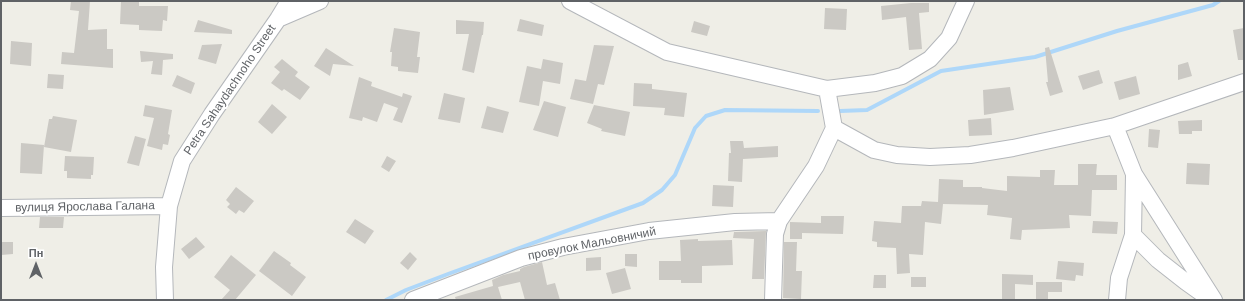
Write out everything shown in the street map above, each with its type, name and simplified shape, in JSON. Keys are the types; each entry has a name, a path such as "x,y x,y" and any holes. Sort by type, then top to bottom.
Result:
{"street":[{"name":"Petra Sahaydachnoho Street","path":"165,300 164,267 169,206 182,161 289,1"},
{"path":"278,19 320,1"},
{"path":"570,1 667,52 827,89 875,83 902,76 930,59 949,38 966,1"},
{"path":"834,128 874,150 897,155 930,157 970,155 1013,148 1116,126 1244,82"},
{"path":"774,300 775,234 779,220 816,166 834,128 827,89"},
{"path":"1116,126 1134,174 1213,300"},
{"path":"1117,300 1119,278 1133,234 1134,174"},
{"name":"вулиця Ярослава Галана","path":"1,208 169,206"},
{"name":"провулок Мальовничий","path":"413,300 521,258 563,247 656,231 735,222 779,220"},
{"path":"1133,234 1164,264 1186,282 1213,300"}],"building":[{"path":"71,1 90,1 88,30 107,29 107,49 113,49 113,68 61,64 62,52 74,53 79,11 70,10"},
{"path":"121,1 139,1 139,6 168,6 167,21 163,20 162,31 139,30 139,25 120,24"},
{"path":"929,3 929,12 919,13 922,49 909,50 906,17 882,20 881,6"},
{"path":"825,8 847,9 846,30 824,29"},
{"path":"520,19 544,25 542,36 517,31"},
{"path":"198,20 232,30 232,34 194,32"},
{"path":"456,20 484,22 483,35 474,73 462,70 469,34 456,34"},
{"path":"694,21 710,26 707,36 691,32"},
{"path":"394,28 420,32 417,57 420,57 418,73 398,71 398,67 391,66 392,52 390,52"},
{"path":"1244,28 1244,60 1238,60 1233,30"},
{"path":"11,41 32,43 31,66 10,64"},
{"path":"222,44 216,64 198,59 202,45"},
{"path":"594,45 614,46 604,85 598,84 593,104 570,99 575,79 586,81"},
{"path":"1049,47 1063,92 1050,96 1046,82 1048,82 1045,48"},
{"path":"326,48 354,66 333,64 330,76 314,66"},
{"path":"140,51 173,54 173,59 163,60 162,75 151,74 153,61 141,62"},
{"path":"282,59 298,72 295,76 310,87 300,100 284,89 282,91 271,83 280,72 274,67"},
{"path":"543,59 563,63 560,84 543,81 539,106 519,102 527,66 541,69"},
{"path":"1188,62 1192,76 1178,80 1178,65"},
{"path":"1099,70 1103,83 1083,90 1078,76"},
{"path":"48,74 64,75 63,89 47,88"},
{"path":"177,75 195,83 191,94 172,86"},
{"path":"1136,76 1140,94 1119,100 1114,82"},
{"path":"359,77 372,82 371,86 402,97 403,93 412,96 402,123 393,120 398,108 384,103 377,122 363,117 362,121 349,118"},
{"path":"634,83 652,84 652,89 687,93 684,117 664,115 665,108 633,106"},
{"path":"1010,87 1014,110 984,115 983,90"},
{"path":"444,93 465,98 460,123 438,119"},
{"path":"544,101 566,107 558,137 533,130"},
{"path":"272,104 287,117 272,134 258,122"},
{"path":"145,105 172,110 168,134 170,135 168,145 163,144 162,150 147,146 154,118 143,116"},
{"path":"594,105 630,112 625,136 601,131 602,129 587,123"},
{"path":"487,106 509,112 503,133 481,128"},
{"path":"53,116 77,120 71,152 44,147 49,119 52,119"},
{"path":"991,118 992,135 969,136 968,120"},
{"path":"1202,120 1202,131 1192,131 1192,134 1179,134 1178,121"},
{"path":"1149,129 1160,130 1158,148 1148,147"},
{"path":"135,136 146,139 139,166 127,163"},
{"path":"730,141 743,141 744,148 778,146 778,157 743,159 742,182 728,181 729,153 731,153"},
{"path":"21,143 44,145 42,174 20,173"},
{"path":"65,156 94,157 93,175 91,175 91,179 67,178 67,171 64,171"},
{"path":"387,156 396,161 389,172 381,167"},
{"path":"1187,163 1210,164 1209,185 1186,184"},
{"path":"1078,164 1097,164 1096,175 1117,175 1117,190 1092,190 1091,216 1069,215 1070,228 1022,230 1021,240 1010,239 1012,218 987,215 988,205 943,204 941,224 925,222 923,255 909,254 910,273 897,274 896,248 877,247 877,242 872,241 874,221 901,223 902,206 921,206 922,201 938,202 939,179 963,180 963,187 982,187 1007,191 1007,176 1040,177 1040,170 1055,170 1054,185 1078,185"},
{"path":"713,185 734,186 733,207 712,206"},
{"path":"236,187 254,201 244,213 239,210 236,214 227,207 230,204 226,200"},
{"path":"821,216 844,216 843,234 802,233 802,239 790,239 790,222 821,223"},
{"path":"40,217 64,217 63,228 39,228"},
{"path":"355,219 374,231 365,244 346,232"},
{"path":"1093,221 1118,222 1117,234 1092,233"},
{"path":"766,231 764,279 752,279 754,239 733,238 734,232"},
{"path":"196,237 205,247 189,259 181,249"},
{"path":"698,239 698,241 732,240 733,265 702,266 702,283 681,283 681,280 659,280 659,261 681,261 680,240"},
{"path":"1,242 13,242 13,254 1,255"},
{"path":"784,242 797,242 796,271 802,271 801,299 783,298"},
{"path":"274,251 291,263 290,265 306,277 292,296 259,271"},
{"path":"410,252 417,259 408,270 400,263"},
{"path":"625,254 637,254 637,267 625,266"},
{"path":"231,255 256,275 235,300 221,300 230,290 214,277"},
{"path":"601,257 601,270 586,271 586,258"},
{"path":"1058,261 1084,263 1083,276 1076,275 1075,281 1056,279"},
{"path":"542,262 547,285 555,283 560,300 525,300 520,282 498,287 502,300 456,300 455,297 493,286 492,280 503,275 520,271 520,269 524,267"},
{"path":"625,268 631,289 612,294 606,273"},
{"path":"1002,274 1033,275 1033,285 1015,284 1015,300 1002,300"},
{"path":"874,275 886,275 886,288 873,288"},
{"path":"911,277 926,277 926,287 911,287"},
{"path":"1036,282 1062,282 1062,292 1048,292 1048,300 1036,300"}],"waterway":[{"path":"840,111 867,110 941,71 1035,57 1117,31 1213,5 1219,1"},
{"path":"386,300 406,290 448,274 643,203 662,190 675,175 695,128 706,116 725,110 818,111"}]}
